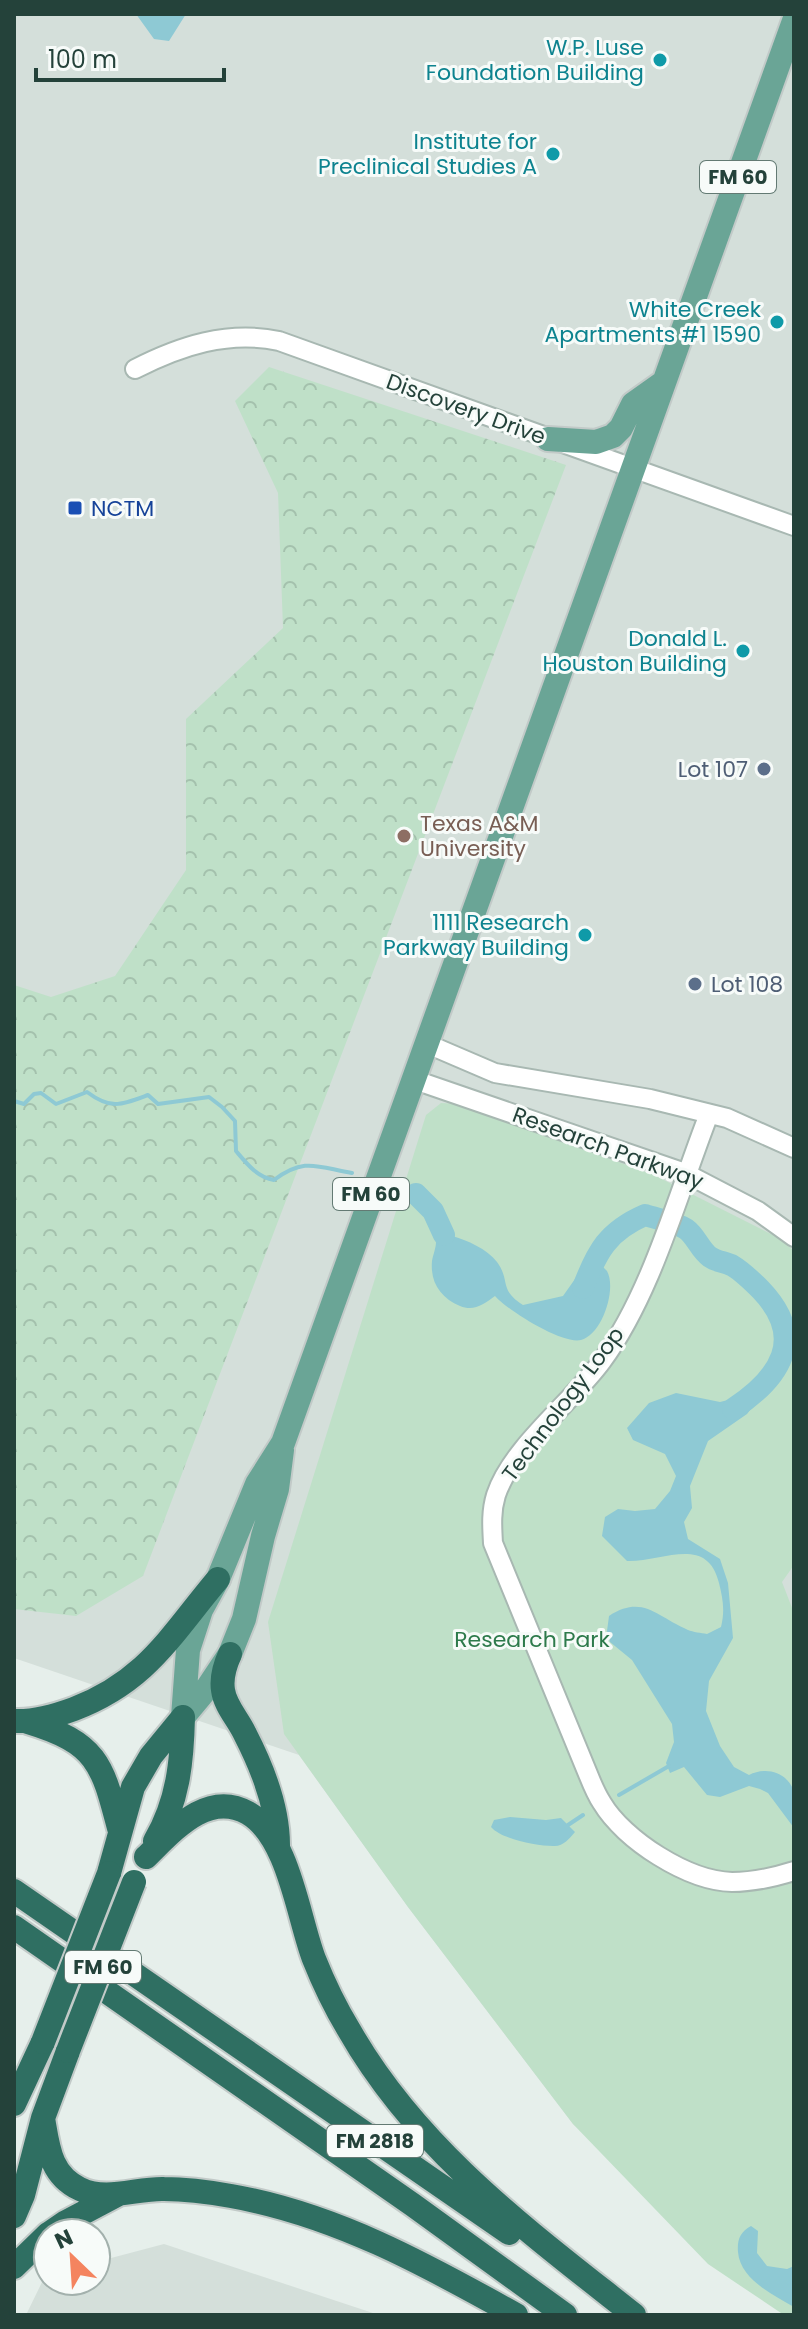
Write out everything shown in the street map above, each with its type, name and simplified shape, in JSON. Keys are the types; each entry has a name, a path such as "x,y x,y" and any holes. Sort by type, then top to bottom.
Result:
{"highway":[{"path":"20,1722 63,1713 97,1700 140,1672 168,1643 218,1579"},
{"path":"230,1654 223,1671 223,1689 227,1704 254,1752 265,1782 278,1831 278,1848"},
{"name":"FM 60","path":"14,2104 20,2083 43,2042 109,1873 133,1787 166,1735 183,1717"},
{"name":"FM 60","path":"14,2216 23,2195 43,2118 68,2051 134,1882 171,1809 182,1761 183,1717"},
{"path":"20,1722 51,1729 76,1741 95,1759 107,1782 120,1832"},
{"path":"146,1857 192,1815 203,1810 226,1806 251,1815 262,1824 278,1848 330,1996 350,2033 401,2105 462,2175 506,2214 634,2315"},
{"name":"FM 2818","path":"14,1891 627,2315"},
{"name":"FM 2818","path":"14,1927 401,2196 565,2315"},
{"path":"43,2118 48,2150 59,2174 82,2190 119,2194 163,2188 272,2204 318,2218 428,2266 516,2315"},
{"path":"75,2217 119,2194"},
{"path":"14,2267 32,2250"}],"main road":[{"name":"FM 60","path":"183,1717 230,1654 244,1619 277,1489 283,1443 794,21"},
{"path":"548,439 596,442 613,436 621,428 633,404 664,382"},
{"name":"FM 60","path":"183,1717 188,1650 201,1610 218,1579 257,1484 283,1443"}],"street":[{"name":"Discovery Drive","path":"135,369 171,352 213,340 239,336 265,338 794,526"},
{"name":"Research Parkway","path":"425,1043 495,1073 650,1099 727,1118 794,1148"},
{"name":"Research Parkway","path":"412,1079 685,1173 758,1211 794,1237"},
{"name":"Technology Loop","path":"709,1114 643,1289 622,1331 601,1362 527,1447 497,1492 491,1516 493,1543 588,1774 602,1804 621,1827 647,1848 686,1871 731,1882 775,1877 794,1871"}],"shaded area":[{"name":"Texas A&M University","path":"14,14 794,14 794,2315 573,2124 408,1907 299,1755 14,1658"},
{"path":"164,2244 379,2315 26,2315 35,2297 112,2297 112,2258"}],"green space":[{"path":"269,367 566,465 143,1576 76,1616 14,1609 14,985 51,997 115,976 186,870 186,719 283,628 278,493 235,401"},
{"name":"Research Park","path":"441,1103 460,1104 654,1175 779,1238 794,1251 794,1565 782,1582 794,1613 794,2315 784,2315 708,2264 573,2124 408,1907 284,1734 268,1622 426,1115"}],"water":[{"path":"136,14 186,14 169,41 154,39"},
{"path":"433,1211 440,1215 452,1236 493,1257 510,1294 523,1305 563,1296 587,1262 598,1262 607,1271 610,1289 606,1310 595,1330 581,1340 573,1340 536,1325 495,1296 474,1308 460,1306 447,1299 438,1289 433,1276 436,1239 428,1218"},
{"path":"676,1393 720,1402 756,1393 757,1401 747,1414 708,1441 690,1486 692,1508 684,1522 688,1539 720,1559 728,1583 733,1638 709,1681 706,1711 720,1746 734,1767 749,1775 762,1771 774,1772 789,1783 795,1798 794,1828 768,1793 760,1789 749,1786 720,1797 707,1795 684,1767 670,1773 666,1763 674,1742 672,1724 632,1660 610,1642 607,1631 609,1616 631,1607 650,1610 695,1632 707,1634 721,1627 723,1605 719,1583 705,1559 682,1554 627,1561 602,1536 605,1517 618,1509 655,1509 670,1491 676,1476 665,1454 633,1440 627,1428 649,1403"},
{"path":"510,1817 561,1818 575,1832 563,1844 546,1846 511,1838 491,1827 494,1820"},
{"path":"751,2226 758,2231 757,2253 767,2266 787,2269 794,2266 794,2307 759,2285 740,2262 740,2237"}],"waterway":[{"path":"14,1101 24,1104 34,1094 41,1093 56,1104 87,1092 116,1104 148,1095 158,1104 209,1097 235,1121 236,1151 262,1176 274,1180 303,1166 352,1173"},
{"path":"416,1194 433,1211 444,1235"},
{"path":"583,1288 605,1244 622,1228 645,1215 686,1229 710,1257 744,1274 775,1308 783,1324 785,1341 775,1370 764,1384 733,1409"},
{"path":"619,1795 669,1766"},
{"path":"568,1825 583,1815"}],"place":[{"name":"W.P. Luse Foundation Building","path":"660,60"},
{"name":"Institute for Preclinical Studies A","path":"553,154"},
{"name":"White Creek Apartments #1 1590","path":"777,322"},
{"name":"NCTM","path":"75,508"},
{"name":"Donald L. Houston Building","path":"743,651"},
{"name":"Lot 107","path":"764,769"},
{"name":"Texas A&M University","path":"404,836"},
{"name":"1111 Research Parkway Building","path":"585,935"},
{"name":"Lot 108","path":"695,984"}]}
